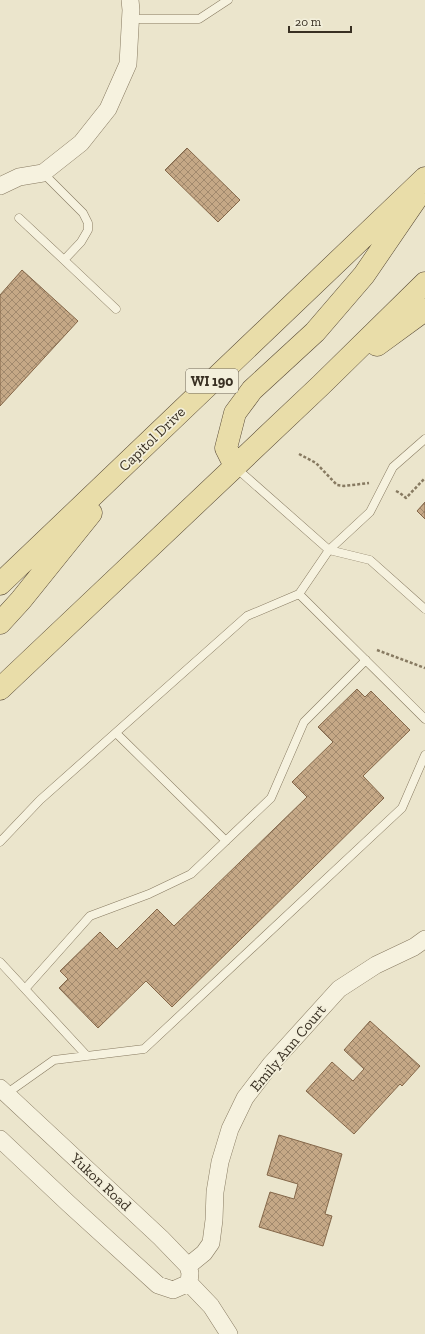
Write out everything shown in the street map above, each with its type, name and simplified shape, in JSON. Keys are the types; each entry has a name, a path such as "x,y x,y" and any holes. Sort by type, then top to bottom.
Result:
{"main road":[{"name":"Capitol Drive","path":"0,584 425,178"},
{"path":"235,466 226,448 235,413 252,390 315,332 364,275 425,186"},
{"path":"380,327 425,268"},
{"path":"0,689 321,385 425,283"},
{"path":"321,385 425,310"},
{"path":"0,623 21,600 148,442"}],"street":[{"path":"0,186 19,177 43,173 81,143 108,109 128,64 131,19 130,0"},
{"name":"Emily Ann Court","path":"188,1266 204,1253 211,1243 215,1192 220,1162 230,1128 250,1093 271,1064 339,990 376,965 414,947 425,939"},
{"name":"Yukon Road","path":"3,1091 161,1238 188,1266"},
{"path":"0,1139 68,1204 158,1285 173,1290 189,1283"},
{"path":"188,1266 190,1273 189,1283 211,1306 229,1334"}],"lane":[{"path":"131,19 199,19 228,0"},
{"path":"43,173 83,213 88,223 88,230 81,242 64,260"},
{"path":"19,218 116,309"},
{"path":"0,842 40,800 247,616 299,594 329,550 370,512 393,467 425,439"},
{"path":"235,466 329,550 370,560 425,609"},
{"path":"299,594 425,719"},
{"path":"25,989 90,916 149,894 191,874 271,798 304,722 363,657"},
{"path":"116,733 226,841"},
{"path":"3,1091 54,1060 144,1049 402,808 425,755"},
{"path":"0,962 87,1056"}],"path":[{"path":"299,454 316,463 337,485 344,486 374,482"},
{"path":"393,490 400,492 406,498 425,478"},
{"path":"363,657 370,647 425,668"}],"building":[{"path":"187,148 240,200 218,222 165,170"},
{"path":"22,270 78,321 0,406 0,295"},
{"path":"425,502 425,519 417,511"},
{"path":"357,689 365,697 371,691 410,730 363,776 384,798 172,1007 146,981 98,1028 59,988 68,979 60,971 100,932 117,949 157,909 174,926 307,797 292,782 333,742 318,727"},
{"path":"370,1021 420,1066 402,1086 400,1084 354,1134 306,1091 332,1062 353,1081 364,1069 344,1050"},
{"path":"279,1135 342,1154 325,1214 332,1216 323,1246 259,1227 270,1192 294,1199 298,1184 267,1175"}]}
